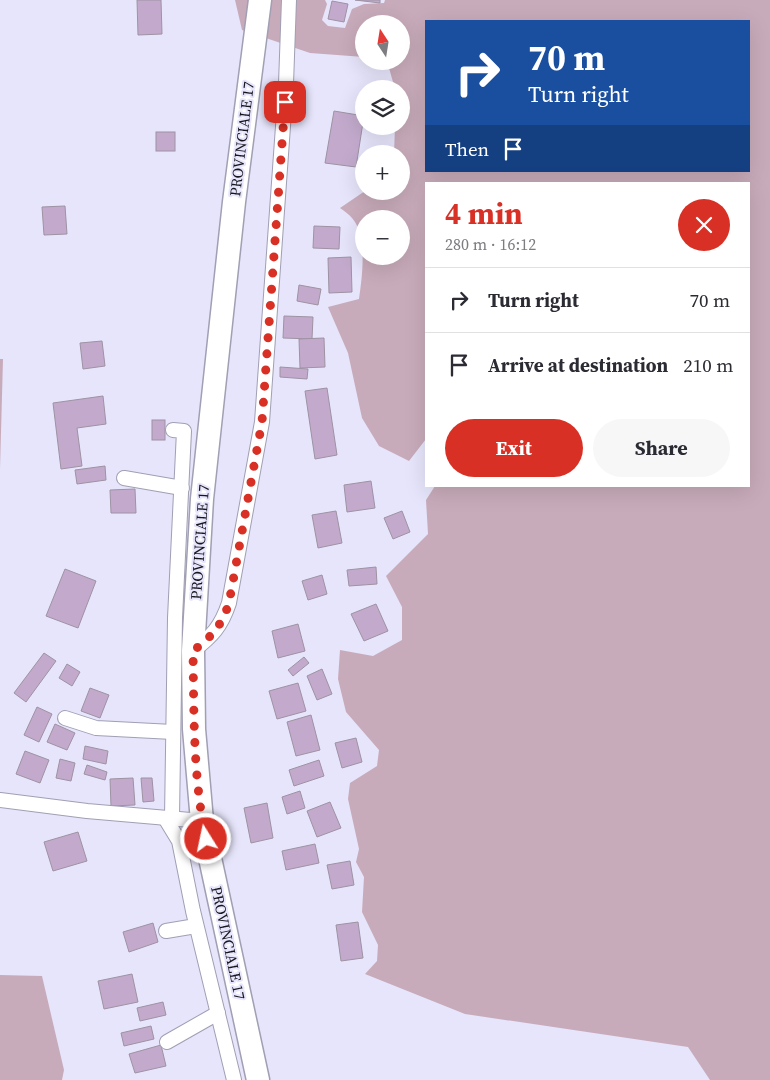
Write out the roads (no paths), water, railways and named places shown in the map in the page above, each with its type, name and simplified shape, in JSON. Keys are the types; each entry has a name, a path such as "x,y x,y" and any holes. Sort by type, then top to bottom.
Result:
{"main road":[{"name":"PROVINCIALE 17","path":"258,1080 202,821 194,729 193,651 202,499 234,202 260,0"}],"street":[{"path":"193,651 210,638 223,621 229,603 262,422 285,93 289,0"},
{"path":"173,430 184,431 168,818 178,841 196,926 234,1080"},
{"path":"124,478 182,488"},
{"path":"65,718 96,728 173,732"},
{"path":"0,800 202,821"},
{"path":"166,931 196,926"},
{"path":"167,1042 218,1013"}]}
